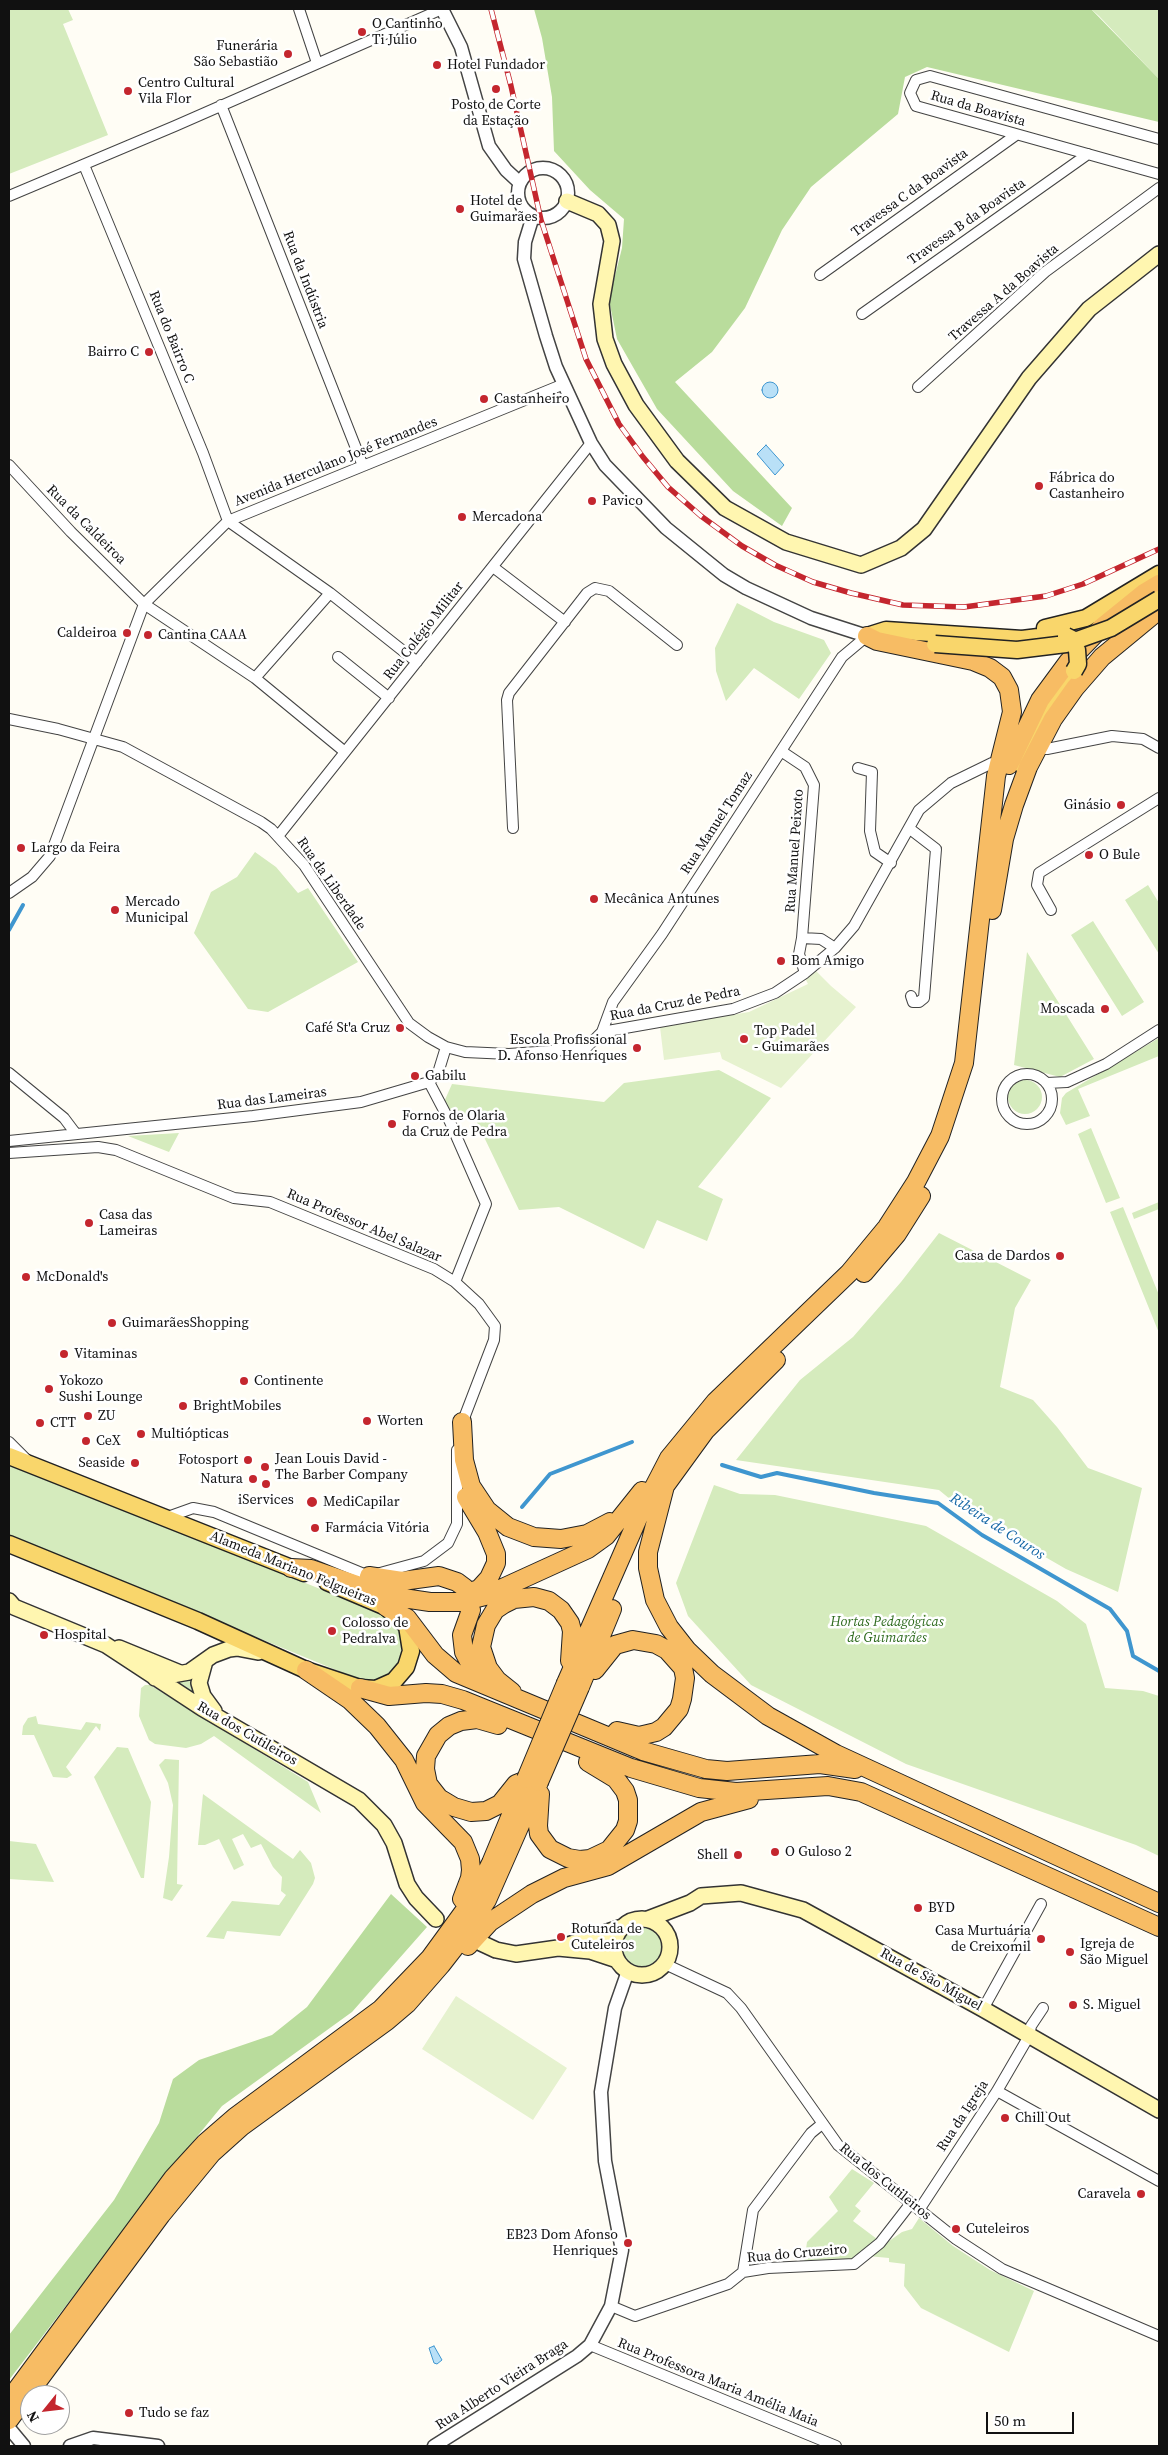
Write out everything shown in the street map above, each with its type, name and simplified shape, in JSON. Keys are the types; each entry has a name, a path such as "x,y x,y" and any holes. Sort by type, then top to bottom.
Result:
{"highway":[{"path":"992,808 1005,774 1040,700 1068,662 1102,626 1144,593 1159,584"},
{"path":"462,1422 464,1460 471,1486 478,1498 497,1519 522,1534 547,1539 587,1534 614,1518 638,1493 660,1483 705,1431 858,1281 897,1234 926,1189 951,1141 975,1064 994,890 1004,839 1028,766 1052,719 1075,688 1108,651 1159,610"},
{"path":"9,2420 161,2215 212,2153 242,2127 387,2021 407,2004 436,1962 473,1899 533,1781 669,1458 696,1423 849,1273 876,1240 916,1182 940,1136 964,1063 996,776 1012,712 1009,690 1002,678 990,668 974,661 877,641 867,636"},
{"path":"417,1600 464,1594 479,1589 489,1578 496,1563 493,1544 464,1492 456,1458"},
{"path":"660,1483 651,1536 648,1568 655,1600 661,1613 682,1644 712,1674 768,1716 829,1750 1159,1903"},
{"path":"290,1568 311,1569 383,1594 417,1600 448,1603 484,1596 576,1555 606,1536 638,1493"},
{"path":"369,1576 402,1580 440,1576 457,1582 465,1588"},
{"path":"497,1680 483,1658 482,1635 486,1625 495,1610 504,1604 514,1599 534,1597 555,1606 570,1623 573,1685"},
{"path":"386,1607 408,1618 435,1655 449,1668 485,1686 518,1697 643,1751 706,1769 745,1771 803,1765 838,1766 867,1772 912,1790"},
{"path":"471,1610 462,1635 464,1652 473,1669 505,1684 518,1697"},
{"path":"573,1685 590,1679 600,1661 615,1644 633,1640 656,1644 667,1650 682,1668 685,1678 685,1690 679,1709 664,1727 656,1732 639,1736 598,1724 583,1726"},
{"path":"306,1670 350,1700 377,1726 404,1760 425,1802 458,1835 468,1852 470,1878 460,1903 434,1942 436,1962"},
{"path":"360,1688 390,1696 426,1693 442,1694 463,1700 573,1746 631,1768 681,1784 736,1792 828,1786 861,1792 1159,1927"},
{"path":"520,1725 506,1728 477,1719 461,1721 449,1726 431,1744 426,1756 425,1769 428,1784 439,1798 454,1808 471,1812 486,1811 500,1804 516,1784 533,1781"},
{"path":"533,1781 538,1826 540,1834 550,1849 568,1858 590,1859 609,1850 622,1836 628,1821 629,1811 625,1791 616,1779 608,1773 578,1758 573,1746"},
{"path":"9,2400 174,2178 194,2154 235,2117 381,2009 436,1962 455,1960 490,1922 532,1894 564,1878 608,1866 701,1812 726,1804 760,1797 772,1790"}],"main road":[{"path":"567,201 598,214 608,225 612,241 601,304 605,339 614,364 636,406 677,461 725,508 786,542 862,565 901,548 924,529 1029,378 1088,310 1159,254"},
{"path":"1001,638 1086,618 1159,574"},
{"path":"867,636 935,644 1017,650 1066,644 1111,628 1159,599"},
{"path":"867,636 886,630 1022,639 1063,634 1072,640 1078,650 1078,664 1032,740 1012,791 1014,805"},
{"name":"Alameda Mariano Felgueiras","path":"9,1456 386,1607 402,1619 410,1632 412,1650 410,1659 401,1675 387,1685 376,1689 360,1688 306,1670 206,1624 9,1544"},
{"name":"Rua dos Cutileiros","path":"9,1601 14,1606 106,1645 155,1678 367,1807 384,1825 394,1843 408,1884 416,1898 436,1919"},
{"path":"106,1645 127,1650 180,1673"},
{"path":"155,1678 189,1672 220,1651 237,1648 274,1656"},
{"path":"205,1661 199,1683 203,1696 218,1715"},
{"name":"Rua de São Miguel","path":"668,1936 677,1917 701,1896 741,1893 803,1910 983,2009 1159,2110"},
{"name":"Rua de São Miguel","path":"648,1919 690,1904"},
{"path":"481,1943 496,1950 516,1954 558,1948 622,1927 638,1918 648,1919 662,1927 668,1936 670,1950 665,1964 650,1974 635,1974 628,1971 617,1960 590,1951 558,1948"},
{"path":"617,1960 613,1944 622,1927"}],"street":[{"path":"299,9 317,64"},
{"path":"9,196 442,9 461,46 489,146 506,170 520,183"},
{"name":"Rua da Boavista","path":"1159,139 930,76 916,80 910,94 916,106 1159,174"},
{"name":"Rua da Indústria","path":"221,105 363,466"},
{"name":"Travessa C da Boavista","path":"820,275 1016,135"},
{"name":"Travessa B da Boavista","path":"862,314 1088,154"},
{"name":"Rua do Bairro C","path":"84,165 137,289 203,453 228,521"},
{"path":"541,168 551,169 562,177 567,186 567,201 556,214 547,218 533,216 525,210 520,201 520,183 533,170 541,168"},
{"name":"Travessa A da Boavista","path":"918,387 1045,272 1159,188"},
{"path":"533,216 525,242 524,259 546,336 564,384 591,443 618,480 666,528 724,575 746,588 811,618 867,636"},
{"name":"Avenida Herculano José Fernandes","path":"144,604 228,521 564,384"},
{"name":"Rua Colégio Militar","path":"278,835 591,443"},
{"name":"Rua da Caldeiroa","path":"9,465 71,532 144,604 255,678 345,752"},
{"path":"228,521 330,593 417,662"},
{"path":"493,566 565,622"},
{"path":"513,828 507,700 512,687 587,593 595,588 602,588 677,644"},
{"path":"255,678 330,593"},
{"path":"9,893 32,878 50,856 144,604"},
{"name":"Rua Manuel Tomaz","path":"602,1032 613,1002 662,934 842,656 867,636"},
{"path":"338,657 389,698"},
{"name":"Rua da Liberdade","path":"9,719 93,738 123,747 261,822 278,835 304,865 409,1023 428,1038 446,1047 465,1052 509,1054 587,1047 602,1032"},
{"path":"1047,749 1112,736 1143,739 1159,748"},
{"name":"Rua Manuel Peixoto","path":"781,751 805,767 814,785 802,938 799,954 805,973"},
{"name":"Rua da Cruz de Pedra","path":"602,1032 733,1009 775,993 805,973 835,948 854,926 919,810 951,783 992,763"},
{"path":"858,768 872,772 870,831 874,852 891,863"},
{"path":"1051,910 1037,885 1039,873 1159,798"},
{"path":"910,829 936,848 924,998 919,1002 913,1002 911,996"},
{"path":"802,938 821,939 835,948"},
{"path":"1047,1083 1067,1082 1106,1064 1159,1030"},
{"path":"446,1047 438,1073 429,1082 450,1122 486,1204 455,1282"},
{"path":"1053,1099 1047,1083 1033,1073 1016,1076 1004,1088 1002,1105 1011,1119 1018,1122 1033,1123 1047,1114 1053,1099 1067,1082"},
{"path":"9,1074 64,1118 76,1134"},
{"name":"Rua das Lameiras","path":"76,1134 215,1121 361,1102 429,1082"},
{"path":"9,1141 76,1134"},
{"name":"Rua Professor Abel Salazar","path":"9,1153 98,1147 116,1150 234,1198 270,1202 434,1269 455,1282 490,1316 496,1332 462,1422 456,1458 457,1518 448,1543 424,1561 369,1576"},
{"path":"9,1442 32,1465"},
{"path":"165,1518 193,1508 214,1512 369,1576"},
{"path":"983,2009 1041,1904"},
{"name":"Rua dos Cutileiros","path":"665,1964 716,1986 736,2001 822,2124 848,2155 976,2254 1002,2269 1159,2336"},
{"name":"Rua Alberto Vieira Braga","path":"434,2446 577,2356 590,2344 611,2306 622,2250 605,2161 601,2092 615,2008 628,1971"},
{"name":"Rua da Igreja","path":"919,2210 997,2091 1029,2036 1031,2026 1044,2008"},
{"path":"997,2091 1159,2181"},
{"path":"743,2272 753,2210 811,2133 822,2124"},
{"name":"Rua do Cruzeiro","path":"611,2306 635,2316 728,2284 743,2272 768,2268 854,2264 880,2243 911,2204"},
{"name":"Rua Professora Maria Amélia Maia","path":"590,2344 836,2446"},
{"path":"9,2428 23,2444"},
{"path":"70,2446 93,2438 158,2446"}],"green space":[{"path":"9,9 68,9 73,20 63,24 108,135 9,174"},
{"path":"534,9 1091,9 1159,79 1159,122 927,67 905,77 898,114 811,187 782,230 745,308 712,352 675,382 792,508 782,526 733,491 657,409 617,339 609,300 622,248 624,219 590,190 554,151 552,97 542,38"},
{"path":"1091,9 1159,9 1159,79 1099,16"},
{"path":"737,603 774,622 824,640 831,653 799,699 754,668 726,701 716,671 715,648"},
{"path":"255,852 276,867 298,893 308,888 358,962 268,1012 248,1009 194,933 211,892 237,877"},
{"path":"1148,885 1159,903 1159,954 1125,900"},
{"path":"1093,921 1144,1002 1122,1016 1071,935"},
{"path":"1027,952 1094,1059 1060,1077 1014,1065"},
{"name":"Top Padel - Guimarães","path":"815,970 856,1007 781,1088 722,1059 720,1052 664,1060 660,1027 749,1012 808,984 805,978"},
{"path":"1159,1038 1159,1056 1078,1089 1090,1116 1066,1125 1060,1113 1062,1098 1066,1093"},
{"path":"719,1070 771,1098 698,1187 723,1199 707,1241 657,1220 644,1249 559,1207 519,1210 473,1114 453,1117 444,1102 452,1084 604,1102 624,1083"},
{"path":"1025,1080 1037,1085 1042,1097 1037,1109 1025,1114 1013,1109 1008,1097 1013,1085"},
{"path":"1091,1128 1120,1198 1106,1203 1078,1134"},
{"path":"179,1133 169,1152 128,1136"},
{"path":"1159,1202 1159,1209 1134,1219 1132,1213"},
{"path":"1123,1207 1159,1295 1159,1333 1110,1212"},
{"path":"939,1233 1031,1280 1015,1308 1000,1387 1033,1400 1057,1427 1088,1468 1142,1488 1118,1592 1066,1569 962,1509 939,1490 736,1460 800,1380 853,1337 901,1282"},
{"path":"9,1463 387,1616 401,1632 401,1659 385,1677 365,1682 9,1535"},
{"name":"Hortas Pedagógicas de Guimarães","path":"714,1485 740,1494 775,1495 926,1526 1057,1601 1086,1624 1105,1688 1143,1691 1159,1696 1159,1856 1136,1845 906,1764 751,1685 688,1616 676,1583"},
{"path":"194,1674 199,1698 169,1679"},
{"path":"145,1685 150,1685 308,1782 321,1813 214,1736 201,1744 186,1748 155,1744 149,1740 139,1716 141,1688"},
{"path":"36,1716 38,1724 81,1730 86,1722 101,1724 100,1731 96,1726 66,1767 72,1775 67,1778 53,1777 34,1735 22,1735 23,1726 28,1718"},
{"path":"117,1747 128,1748 151,1802 144,1878 141,1878 94,1777"},
{"path":"165,1759 179,1760 177,1884 183,1885 172,1901 163,1898 169,1857 173,1805 168,1783 159,1765"},
{"path":"203,1794 293,1859 300,1850 311,1863 315,1878 313,1884 280,1936 227,1931 224,1939 206,1937 232,1901 279,1905 286,1895 281,1891 282,1877 273,1867 261,1844 251,1848 243,1834 232,1839 244,1865 234,1870 219,1839 205,1845 198,1845"},
{"path":"9,1841 36,1844 54,1882 9,1879"},
{"path":"391,1894 427,1927 352,2012 222,2106 173,2166 9,2380 9,2335 114,2200 159,2123 173,2079 199,2060 272,2035 307,2007"},
{"path":"638,1925 646,1925 655,1929 661,1935 665,1948 661,1961 655,1967 646,1971 638,1971 629,1967 623,1961 619,1952 619,1944 623,1935 629,1929"},
{"path":"456,1996 567,2068 533,2120 422,2049"},
{"path":"852,2169 874,2183 855,2206 861,2211 853,2221 877,2239 853,2260 804,2264 807,2242 838,2211 829,2197"},
{"path":"919,2218 953,2246 990,2270 1034,2291 1009,2352 921,2308 904,2286 905,2264 889,2262 889,2258 868,2256 902,2232 912,2229"}],"water":[{"path":"767,382 773,382 778,387 776,396 767,398 762,393 762,387"},
{"path":"766,445 784,465 775,475 757,454"},
{"path":"434,2346 442,2360 437,2364 434,2363 429,2348"}],"waterway":[{"name":"Ribeira de Couros","path":"9,930 23,905"},
{"name":"Ribeira de Couros","path":"522,1507 550,1474 632,1442"},
{"name":"Ribeira de Couros","path":"722,1465 761,1477 777,1473 874,1493 938,1503 982,1535 1110,1609 1127,1631 1133,1656 1159,1671"}],"railway":[{"path":"491,9 511,86 541,220 586,359 619,424 643,457 668,487 701,516 742,546 775,565 813,582 903,605 964,607 1046,596 1083,584 1159,549"}],"place":[{"name":"O Cantinho Ti Júlio","path":"362,32"},
{"name":"Funerária São Sebastião","path":"288,54"},
{"name":"Hotel Fundador","path":"437,65"},
{"name":"Posto de Corte da Estação","path":"496,89"},
{"name":"Centro Cultural Vila Flor","path":"128,91"},
{"name":"Hotel de Guimarães","path":"460,209"},
{"name":"Bairro C","path":"149,352"},
{"name":"Castanheiro","path":"484,399"},
{"name":"Fábrica do Castanheiro","path":"1039,486"},
{"name":"Pavico","path":"592,501"},
{"name":"Mercadona","path":"462,517"},
{"name":"Caldeiroa","path":"127,633"},
{"name":"Cantina CAAA","path":"148,635"},
{"name":"Ginásio","path":"1121,805"},
{"name":"Largo da Feira","path":"21,848"},
{"name":"O Bule","path":"1089,855"},
{"name":"Mecânica Antunes","path":"594,899"},
{"name":"Mercado Municipal","path":"115,910"},
{"name":"Bom Amigo","path":"781,961"},
{"name":"Moscada","path":"1105,1009"},
{"name":"Café St'a Cruz","path":"400,1028"},
{"name":"Top Padel - Guimarães","path":"744,1039"},
{"name":"Escola Profissional D. Afonso Henriques","path":"637,1048"},
{"name":"Gabilu","path":"415,1076"},
{"name":"Fornos de Olaria da Cruz de Pedra","path":"392,1124"},
{"name":"Casa das Lameiras","path":"89,1223"},
{"name":"Casa de Dardos","path":"1060,1256"},
{"name":"McDonald's","path":"26,1277"},
{"name":"GuimarãesShopping","path":"112,1323"},
{"name":"Vitaminas","path":"64,1354"},
{"name":"Continente","path":"244,1381"},
{"name":"Yokozo Sushi Lounge","path":"49,1389"},
{"name":"BrightMobiles","path":"183,1406"},
{"name":"ZU","path":"88,1416"},
{"name":"Worten","path":"367,1421"},
{"name":"CTT","path":"40,1423"},
{"name":"Multiópticas","path":"141,1434"},
{"name":"CeX","path":"86,1441"},
{"name":"Fotosport","path":"248,1460"},
{"name":"Seaside","path":"135,1463"},
{"name":"Jean Louis David - The Barber Company","path":"265,1467"},
{"name":"Natura","path":"253,1479"},
{"name":"iServices","path":"266,1484"},
{"name":"MediCapilar","path":"312,1502"},
{"name":"Farmácia Vitória","path":"315,1528"},
{"name":"Colosso de Pedralva","path":"332,1631"},
{"name":"Hospital","path":"44,1635"},
{"name":"O Guloso 2","path":"775,1852"},
{"name":"Shell","path":"738,1855"},
{"name":"BYD","path":"918,1908"},
{"name":"Rotunda de Cuteleiros","path":"561,1937"},
{"name":"Casa Murtuária de Creixomil","path":"1041,1939"},
{"name":"Igreja de São Miguel","path":"1070,1952"},
{"name":"S. Miguel","path":"1073,2005"},
{"name":"Chill Out","path":"1005,2118"},
{"name":"Caravela","path":"1141,2194"},
{"name":"Cuteleiros","path":"956,2229"},
{"name":"EB23 Dom Afonso Henriques","path":"628,2243"},
{"name":"Tudo se faz","path":"129,2413"}]}
